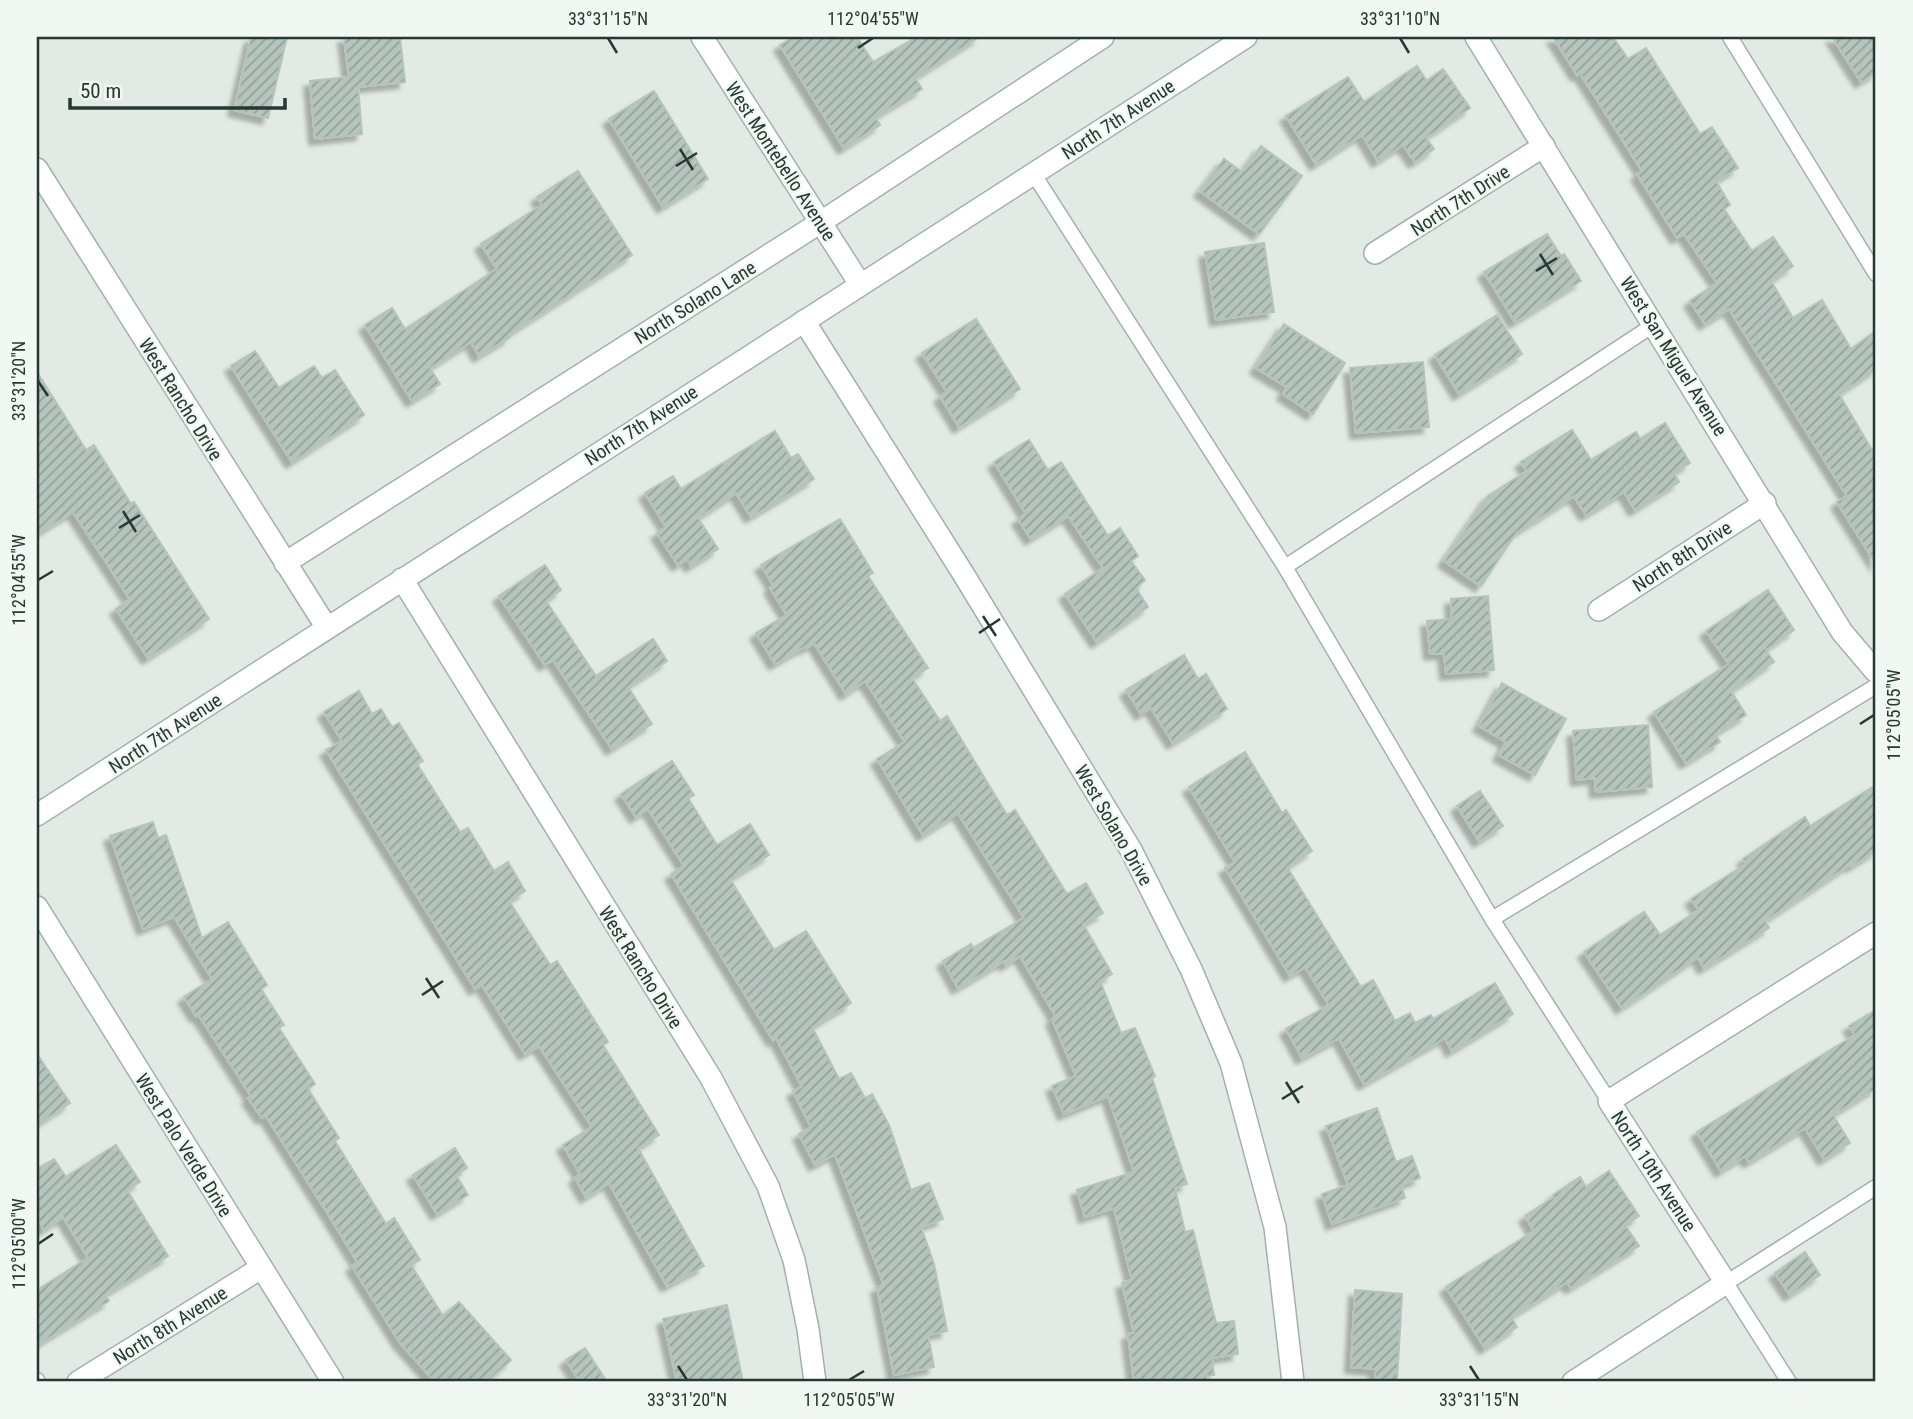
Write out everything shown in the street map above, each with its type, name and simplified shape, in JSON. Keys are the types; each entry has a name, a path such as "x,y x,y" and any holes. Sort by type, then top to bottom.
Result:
{"street":[{"name":"West Montebello Avenue","path":"702,37 860,284"},
{"name":"North Solano Lane","path":"285,563 821,222 1103,37"},
{"name":"North 7th Avenue","path":"37,815 1246,37"},
{"name":"West San Miguel Avenue","path":"1476,37 1842,632 1876,672"},
{"name":"North 7th Drive","path":"1376,254 1544,146"},
{"name":"West Rancho Drive","path":"37,169 327,628"},
{"name":"West Solano Drive","path":"804,321 964,575 1132,850 1192,970 1231,1063 1275,1227 1293,1382"},
{"name":"North 8th Drive","path":"1599,610 1765,503"},
{"name":"West Rancho Drive","path":"402,579 711,1078 768,1186 794,1260 815,1382"},
{"name":"West Palo Verde Drive","path":"37,907 333,1382"},
{"name":"North 10th Avenue","path":"1726,1283 1609,1101 1876,933"},
{"name":"North 8th Avenue","path":"78,1382 261,1268"},
{"path":"1573,1382 1726,1283"}],"lane":[{"path":"1730,37 1876,274"},
{"path":"1032,173 1285,567 1492,919 1609,1101"},
{"path":"1285,567 1655,324"},
{"path":"1492,919 1876,686"},
{"path":"1789,1382 1726,1283 1876,1188"}],"building":[{"path":"251,37 287,37 268,118 234,110"},
{"path":"344,37 400,37 405,82 358,87 362,134 315,139 310,81 349,77"},
{"path":"794,37 857,37 873,62 917,37 979,37 915,78 922,89 875,117 880,125 844,148 780,45"},
{"path":"1553,37 1613,37 1628,59 1646,48 1700,134 1712,127 1738,168 1716,181 1730,205 1724,209 1752,251 1773,237 1793,266 1771,281 1793,318 1822,300 1851,349 1876,331 1876,369 1839,394 1876,457 1876,564 1837,502 1847,496 1729,309 1705,324 1690,301 1717,283 1684,234 1677,238 1637,174 1642,171 1580,73 1577,75"},
{"path":"1832,37 1876,37 1876,73 1861,82"},
{"path":"1417,66 1427,81 1443,69 1470,108 1426,138 1434,149 1415,162 1403,145 1378,161 1362,135 1316,164 1286,116 1348,77 1364,102"},
{"path":"654,91 708,179 663,207 609,119"},
{"path":"1261,146 1302,176 1259,234 1200,191 1224,159 1242,172"},
{"path":"578,171 632,255 479,356 471,342 430,368 440,384 412,401 365,325 392,308 405,329 497,269 481,244 542,205 537,197"},
{"path":"1547,234 1581,281 1515,322 1484,272"},
{"path":"1264,243 1274,312 1216,320 1205,252"},
{"path":"1497,315 1522,354 1459,394 1435,355"},
{"path":"976,319 1020,389 959,427 940,396 947,392 922,353"},
{"path":"1284,324 1345,363 1313,414 1283,394 1287,387 1256,368"},
{"path":"255,351 279,388 314,366 322,378 335,370 364,415 292,462 231,366"},
{"path":"1423,362 1429,427 1356,433 1350,368"},
{"path":"37,372 86,450 94,445 131,504 134,502 209,619 148,658 116,609 130,599 73,512 37,534"},
{"path":"1665,423 1690,463 1674,473 1679,482 1635,510 1624,492 1586,515 1574,496 1516,533 1481,586 1444,561 1488,496 1527,471 1521,462 1572,430 1591,460 1636,432 1640,439"},
{"path":"775,431 791,458 798,454 814,479 751,517 736,493 698,518 718,549 691,566 687,559 678,565 657,533 666,527 645,493 673,476 681,489"},
{"path":"1029,440 1048,470 1061,462 1108,536 1120,528 1138,556 1131,561 1145,580 1136,588 1148,607 1097,642 1065,594 1103,568 1068,516 1031,539 1018,519 1026,514 994,462"},
{"path":"840,519 873,573 868,576 928,668 912,678 940,721 947,716 1007,815 1015,810 1067,894 1086,883 1103,913 1083,924 1112,974 1100,981 1121,1033 1135,1028 1155,1076 1152,1078 1187,1184 1175,1188 1185,1232 1193,1230 1216,1323 1234,1321 1238,1354 1212,1358 1214,1375 1206,1376 1207,1382 1134,1382 1128,1334 1134,1333 1122,1283 1132,1280 1114,1208 1085,1217 1077,1190 1134,1172 1108,1096 1064,1114 1052,1086 1076,1076 1052,1019 1056,1017 1020,956 1006,965 1004,961 958,988 943,961 971,944 973,948 1024,918 958,813 923,835 877,759 905,742 865,681 846,694 814,643 775,664 756,633 787,615 770,588 774,586 761,565"},
{"path":"545,565 561,590 546,601 596,676 653,639 667,661 628,687 652,724 612,749 553,660 545,665 499,596"},
{"path":"1768,590 1794,630 1766,650 1774,662 1731,691 1746,715 1715,734 1720,742 1686,763 1654,712 1729,664 1706,631"},
{"path":"1488,596 1494,670 1446,674 1444,653 1430,654 1427,621 1452,619 1451,599"},
{"path":"1184,655 1198,679 1206,674 1227,709 1173,743 1151,708 1141,714 1126,690"},
{"path":"1502,683 1566,719 1535,775 1499,755 1506,742 1479,726"},
{"path":"359,691 372,714 381,709 392,727 399,723 423,761 417,764 460,832 468,828 494,871 508,862 525,891 509,901 550,965 557,961 608,1042 603,1045 659,1135 638,1148 704,1266 667,1286 609,1183 586,1197 575,1178 580,1174 563,1145 592,1127 539,1046 525,1054 482,985 475,989 326,750 342,741 324,712"},
{"path":"1648,725 1652,787 1596,792 1595,778 1577,780 1573,731"},
{"path":"1245,752 1282,813 1286,810 1312,851 1287,867 1361,987 1373,980 1395,1021 1410,1013 1415,1023 1431,1015 1433,1019 1495,983 1513,1014 1452,1051 1445,1038 1364,1084 1339,1038 1302,1058 1286,1029 1329,1005 1305,967 1290,976 1225,868 1235,862 1189,787"},
{"path":"672,761 694,795 688,798 717,845 750,824 769,855 730,879 774,950 806,931 851,1003 812,1027 839,1079 851,1073 865,1098 872,1094 889,1125 911,1190 929,1183 943,1219 921,1227 934,1264 947,1331 928,1335 934,1367 894,1375 877,1287 884,1285 835,1154 815,1165 799,1134 811,1127 793,1091 802,1087 776,1038 773,1040 671,874 684,866 648,809 636,817 621,794"},
{"path":"1876,785 1876,851 1852,866 1851,864 1765,921 1769,928 1704,968 1698,957 1622,1008 1584,952 1644,912 1660,935 1699,910 1691,899 1746,864 1743,859 1805,817 1810,826"},
{"path":"1480,791 1503,826 1479,841 1457,806"},
{"path":"153,822 158,838 166,835 202,938 228,922 267,985 261,989 284,1025 279,1028 315,1084 308,1089 339,1138 335,1141 386,1224 394,1218 420,1260 411,1265 443,1316 459,1302 511,1360 487,1382 435,1382 400,1343 352,1266 358,1263 328,1214 266,1116 262,1118 248,1098 251,1096 184,997 212,979 174,917 143,929 110,836"},
{"path":"1876,1010 1876,1088 1833,1115 1850,1143 1824,1159 1805,1128 1749,1162 1745,1156 1721,1171 1697,1132 1855,1035 1849,1026"},
{"path":"37,1054 70,1103 37,1125"},
{"path":"1377,1108 1396,1162 1412,1156 1420,1178 1401,1185 1405,1198 1332,1224 1322,1194 1348,1185 1326,1126"},
{"path":"116,1145 140,1182 127,1190 168,1256 105,1295 109,1301 37,1345 37,1290 88,1258 63,1217 44,1230 37,1218 37,1169 54,1159 66,1177"},
{"path":"455,1148 467,1168 456,1175 468,1195 437,1214 413,1175"},
{"path":"1609,1171 1639,1216 1625,1225 1639,1246 1571,1288 1567,1282 1511,1317 1517,1327 1485,1348 1446,1287 1534,1231 1525,1216 1554,1197 1553,1195 1580,1177 1586,1187"},
{"path":"1805,1252 1820,1275 1790,1295 1775,1273"},
{"path":"1355,1290 1402,1294 1397,1382 1375,1382 1375,1369 1351,1367"},
{"path":"727,1305 743,1382 677,1382 663,1319"},
{"path":"585,1348 607,1382 580,1382 566,1360"}]}
